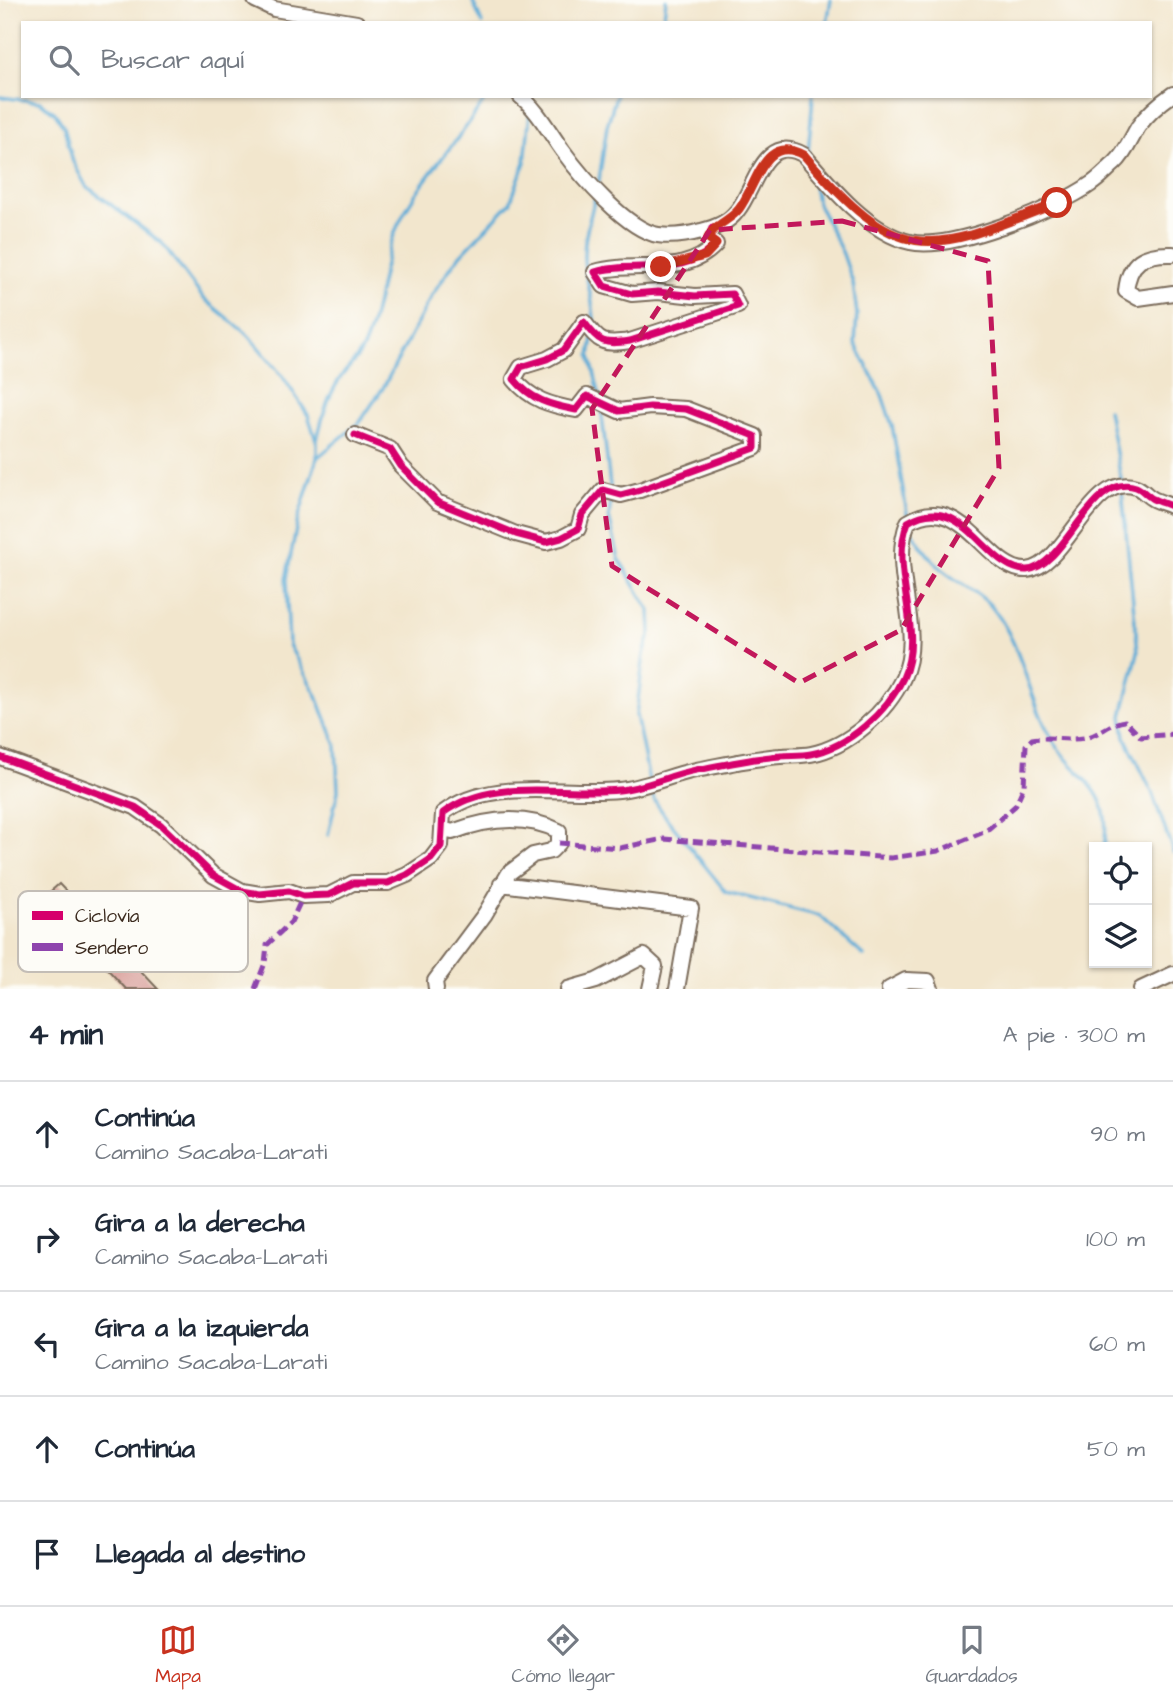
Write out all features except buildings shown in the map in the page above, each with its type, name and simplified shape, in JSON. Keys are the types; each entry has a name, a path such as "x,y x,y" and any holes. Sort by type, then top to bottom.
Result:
{"street":[{"path":"255,0 274,9 346,21"},
{"path":"522,98 604,197 636,226 656,235 677,236 712,229 727,221 737,211 757,173 773,155 791,148 804,155 867,218 888,232 909,242 949,242 1057,203 1091,184 1119,159 1140,124 1173,94"},
{"path":"355,435 390,449 410,477 437,502 516,534 546,542 578,529 582,515 603,489 621,495 755,448 755,436 686,409 650,407 619,411 587,396 576,410 551,406 525,393 514,379 521,367 547,359 564,350 584,321 598,340 612,344 640,338 738,306 732,294 632,294 604,286 595,272 611,267 661,267 705,256 716,244 708,238 712,229"},
{"path":"1173,254 1156,253 1138,262 1128,275 1126,292 1138,298 1173,293"},
{"path":"248,892 260,894 289,891 303,896 329,895 353,883 388,883 407,875 431,859 441,846 443,813 459,801 492,793 553,789 621,790 692,771 778,756 812,754 854,732 889,703 910,657 901,545 908,522 921,514 935,513 953,521 975,533 1004,562 1015,569 1029,570 1043,562 1094,502 1110,490 1124,485 1137,487 1152,499 1173,507"},
{"path":"0,757 135,807 161,825 220,880 242,891"},
{"path":"436,989 435,981 485,914 509,873 533,855 551,851 559,843 559,831 545,824 500,820 480,821 452,832 444,829"},
{"path":"501,884 691,908 677,989"},
{"path":"568,989 596,981 644,956 655,966 650,989"},
{"path":"1141,989 1173,974"},
{"path":"889,989 916,979 928,981 931,989"}],"highlighted area":[{"path":"842,221 988,261 999,468 901,630 799,683 612,566 592,409 710,230"}],"waterway":[{"path":"472,0 481,21"},
{"path":"663,21 666,0"},
{"path":"827,21 831,0"},
{"path":"0,97 40,102 55,113 64,127 73,162 86,186 162,243 203,298 249,336 283,377 308,415 317,443 317,458 298,519 286,579 289,645 316,694 336,745 338,791 328,835"},
{"path":"317,440 331,394 342,375 359,355 370,331 388,253 399,223 419,190 486,98"},
{"path":"598,187 607,126 615,98"},
{"path":"808,153 813,98"},
{"path":"318,457 360,422 383,388 432,295 456,260 510,203 525,162 530,112"},
{"path":"811,171 817,202 843,254 853,283 857,314 855,343 882,395 892,425 908,519"},
{"path":"594,327 584,250 595,197"},
{"path":"593,338 590,356 600,396"},
{"path":"601,407 610,486"},
{"path":"1108,410 1122,484"},
{"path":"1122,491 1138,652 1122,716 1125,737 1152,792 1173,852"},
{"path":"611,497 609,517 619,559 650,611 651,632 644,654 636,715 649,781"},
{"path":"911,530 934,562 986,601 1003,622 1049,734 1065,758 1094,790 1102,805 1106,826 1104,842"},
{"path":"651,789 654,800 668,820 726,892 820,916 864,956"}],"marked path":[{"path":"559,843 620,848 664,839 891,858 938,851 986,831 1015,806 1024,786 1026,745 1032,739 1084,738 1125,721 1141,737 1173,734"},
{"path":"255,989 265,963 267,945 291,922 303,896"}],"cycle path":[{"path":"355,435 390,449 401,466 437,502 516,534 546,542 578,529 582,515 603,490 621,495 640,490 755,448 755,436 686,409 650,407 619,411 587,396 576,410 542,400 527,392 514,379 521,367 547,359 564,350 584,322 603,341 621,342 738,306 732,294 632,294 604,286 595,272 626,267 658,267 690,261 704,255 716,244 708,238 712,228"},
{"path":"248,892 260,894 289,891 303,896 329,895 353,883 388,883 407,875 431,859 441,846 443,813 462,802 483,795 528,790 629,789 686,772 825,750 852,736 877,715 903,678 911,640 902,560 908,522 927,514 944,515 973,534 999,559 1013,567 1027,570 1041,565 1054,554 1092,505 1105,493 1120,486 1136,487 1153,499 1173,507"},
{"path":"0,757 135,807 161,825 213,875 242,891"}],"route":[{"path":"661,267 686,263 705,256 716,244 708,238 712,229 727,221 737,211 757,173 765,162 781,149 791,148 804,155 867,218 909,242 949,242 1057,203"}]}
